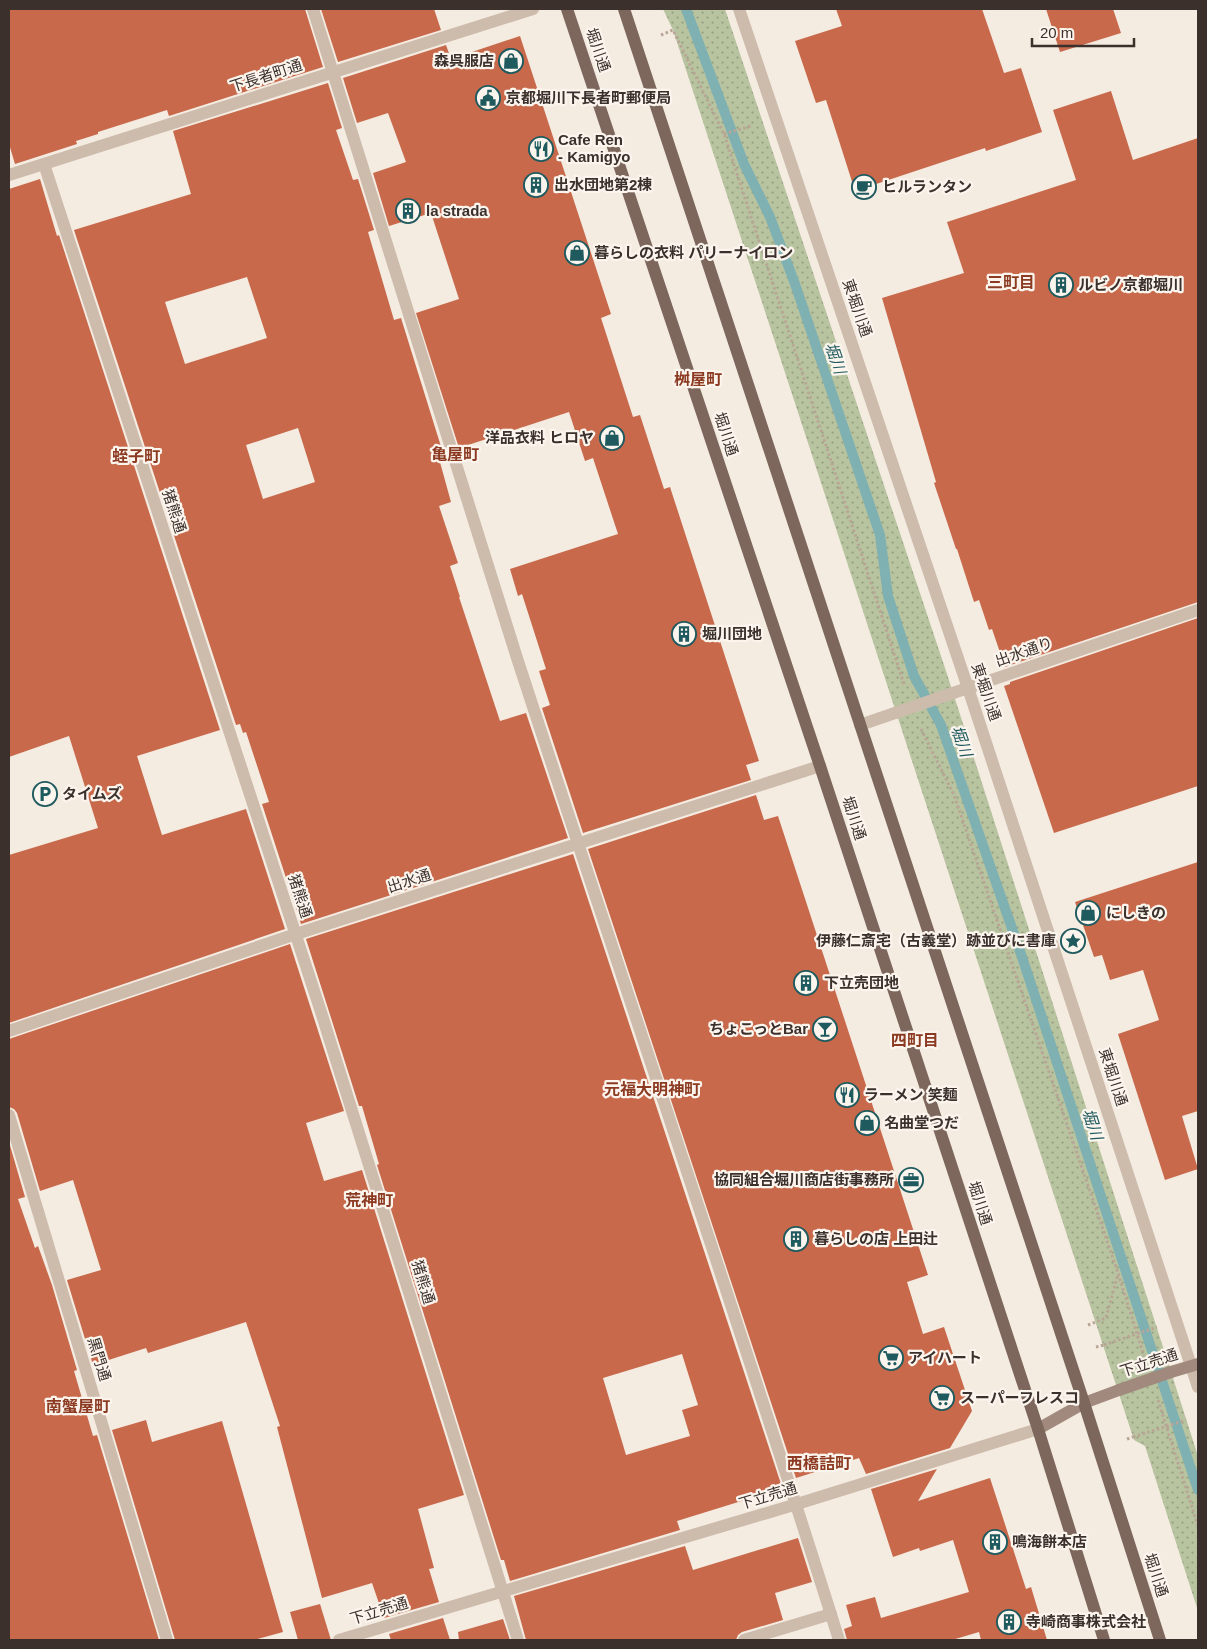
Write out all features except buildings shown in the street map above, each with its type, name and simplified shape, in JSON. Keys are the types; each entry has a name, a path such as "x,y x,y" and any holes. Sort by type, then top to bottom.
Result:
{"main road":[{"name":"堀川通","path":"567,9 820,766 1038,1429 1104,1640"},
{"name":"堀川通","path":"624,9 1084,1403 1160,1640"}],"street":[{"path":"313,9 497,594 797,1504 839,1640"},
{"name":"下長者町通","path":"9,175 533,9"},
{"name":"東堀川通","path":"739,9 1195,1365 1198,1387"},
{"name":"猪熊通","path":"44,164 296,934 518,1640"},
{"name":"出水通り","path":"860,725 1198,610"},
{"name":"出水通","path":"9,1031 296,934 820,766"},
{"name":"黒門通","path":"9,1115 167,1640"},
{"name":"下立売通","path":"339,1640 797,1504 1038,1429 1084,1403 1195,1365"},
{"path":"744,1640 831,1614"}],"path":[{"path":"661,35 673,30 724,134 906,691"},
{"path":"724,134 751,126"},
{"path":"920,727 954,795 1145,1357"},
{"path":"1088,1325 1106,1318 1118,1273"},
{"path":"1096,1347 1157,1328"},
{"path":"1157,1395 1198,1526"},
{"path":"1127,1439 1186,1420"}],"green space":[{"path":"663,9 725,9 947,674 1198,1456 1198,1611 1145,1446 1134,1440 673,30"}],"waterway":[{"name":"堀川","path":"686,9 744,164 770,217 795,284 880,535 888,596 914,676 941,725 1022,957 1198,1490"}],"place":[{"name":"森呉服店","path":"511,61"},
{"name":"京都堀川下長者町郵便局","path":"488,98"},
{"name":"Cafe Ren - Kamigyo","path":"541,149"},
{"name":"出水団地第2棟","path":"536,185"},
{"name":"ヒルランタン","path":"864,187"},
{"name":"la strada","path":"408,211"},
{"name":"暮らしの衣料 パリーナイロン","path":"577,253"},
{"name":"ルビノ京都堀川","path":"1061,285"},
{"name":"洋品衣料 ヒロヤ","path":"612,438"},
{"name":"堀川団地","path":"684,634"},
{"name":"タイムズ","path":"45,794"},
{"name":"にしきの","path":"1088,913"},
{"name":"伊藤仁斎宅（古義堂）跡並びに書庫","path":"1073,941"},
{"name":"下立売団地","path":"806,983"},
{"name":"ちょこっとBar","path":"825,1029"},
{"name":"ラーメン 笑麺","path":"847,1095"},
{"name":"名曲堂つだ","path":"867,1123"},
{"name":"協同組合堀川商店街事務所","path":"911,1180"},
{"name":"暮らしの店 上田辻","path":"796,1239"},
{"name":"アイハート","path":"891,1358"},
{"name":"スーパーフレスコ","path":"942,1398"},
{"name":"鳴海餅本店","path":"995,1542"},
{"name":"寺崎商事株式会社","path":"1009,1622"}],"district":[{"name":"三町目","path":"1011,282"},
{"name":"桝屋町","path":"698,379"},
{"name":"亀屋町","path":"455,454"},
{"name":"蛭子町","path":"136,456"},
{"name":"四町目","path":"915,1040"},
{"name":"元福大明神町","path":"652,1089"},
{"name":"荒神町","path":"369,1200"},
{"name":"南蟹屋町","path":"78,1406"},
{"name":"西橋詰町","path":"819,1463"}]}
